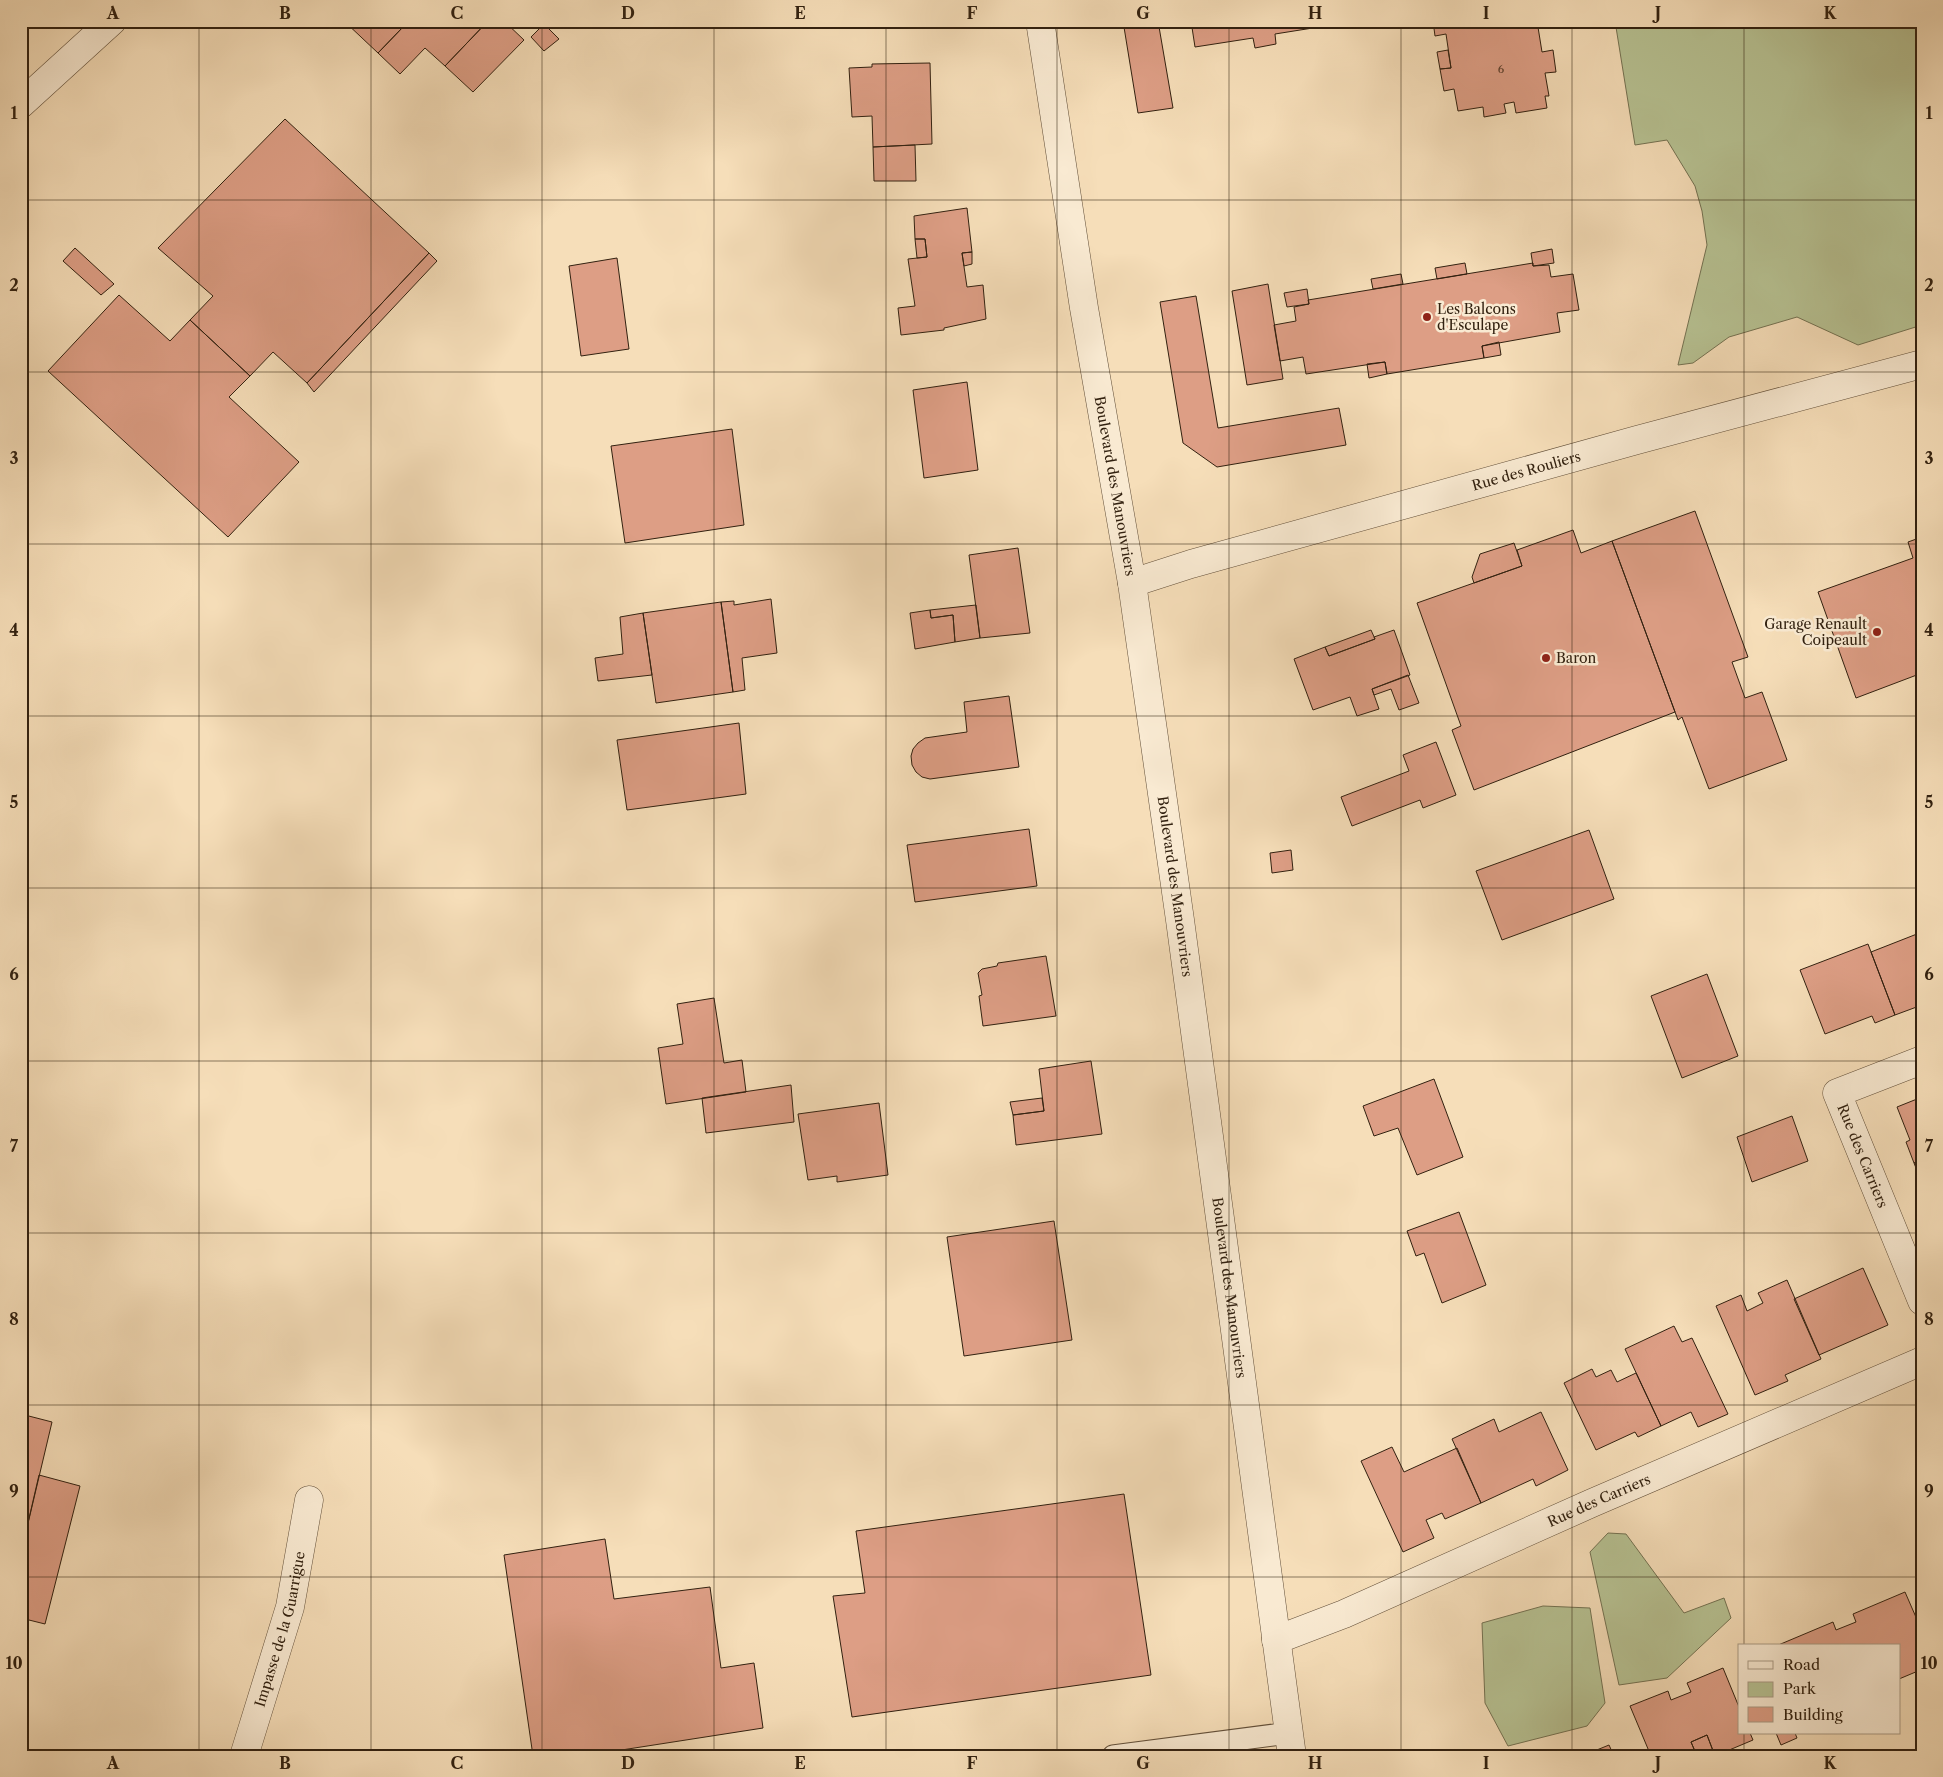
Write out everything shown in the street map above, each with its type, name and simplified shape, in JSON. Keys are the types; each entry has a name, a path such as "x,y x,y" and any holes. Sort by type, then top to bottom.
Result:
{"street":[{"path":"21,104 112,21"},
{"name":"Boulevard des Manouvriers","path":"1040,21 1084,308 1132,583 1180,920 1291,1744"},
{"name":"Rue des Rouliers","path":"1132,583 1191,564 1637,440 1922,364"},
{"name":"Rue des Carriers","path":"1922,1060 1837,1093 1922,1301"},
{"name":"Rue des Carriers","path":"1276,1640 1344,1614 1592,1503 1922,1361"},
{"name":"Impasse de la Guarrigue","path":"244,1756 290,1607 309,1500"}],"lane":[{"path":"1112,1756 1291,1744"}],"green space":[{"path":"1615,21 1922,21 1922,325 1858,345 1797,317 1729,337 1693,363 1678,365 1707,245 1702,211 1695,186 1667,140 1635,145"},
{"path":"1608,1533 1626,1534 1684,1613 1724,1598 1731,1618 1667,1678 1619,1685 1590,1552"},
{"path":"1543,1606 1590,1608 1605,1703 1587,1726 1508,1746 1485,1703 1482,1623"}],"building":[{"path":"344,21 396,21 403,27 378,53"},
{"path":"396,21 488,21 445,66 425,48 400,74 378,53 403,27"},
{"path":"488,21 504,21 524,40 473,92 445,66"},
{"path":"1123,21 1158,21 1173,108 1138,113"},
{"path":"1191,21 1318,21 1319,27 1275,34 1276,44 1255,48 1253,38 1195,47"},
{"path":"1339,21 1360,21 1340,24"},
{"path":"1433,21 1537,21 1542,52 1553,50 1556,72 1545,73 1549,96 1545,96 1547,108 1516,113 1514,102 1504,104 1506,113 1484,117 1483,107 1458,111 1454,89 1444,91 1440,69 1451,68 1446,34 1435,36"},
{"path":"544,24 559,39 544,51 531,37"},
{"path":"1448,50 1451,68 1440,69 1437,52"},
{"path":"930,63 932,144 873,147 872,116 852,117 849,68 872,67 872,64"},
{"path":"285,119 429,253 307,383 273,352 250,376 190,320 213,296 158,248"},
{"path":"915,145 916,181 874,181 873,147"},
{"path":"967,208 972,252 962,253 967,287 983,285 986,319 944,328 944,330 901,335 898,308 915,306 908,259 927,257 925,239 915,239 914,216"},
{"path":"915,239 925,239 927,257 917,258"},
{"path":"75,248 114,284 101,295 63,261"},
{"path":"1552,249 1554,263 1533,266 1531,253"},
{"path":"972,252 972,264 964,266 962,253"},
{"path":"429,253 437,261 314,392 307,383"},
{"path":"617,258 629,349 581,356 569,266"},
{"path":"1465,263 1467,274 1437,279 1435,268"},
{"name":"Les Balcons d'Esculape","path":"1533,263 1533,266 1549,265 1551,277 1573,274 1579,310 1557,313 1560,332 1482,346 1484,358 1387,374 1385,362 1306,374 1303,357 1280,361 1274,325 1296,321 1294,307 1309,304 1308,300"},
{"path":"1401,274 1403,284 1373,289 1371,279"},
{"path":"1268,284 1283,379 1247,385 1232,291"},
{"path":"1307,289 1309,304 1287,307 1284,293"},
{"path":"119,295 170,341 190,320 250,376 229,397 299,462 228,537 48,371"},
{"path":"1196,296 1218,428 1339,408 1346,445 1217,467 1183,443 1160,302"},
{"path":"1499,342 1501,355 1484,358 1482,346"},
{"path":"1385,362 1387,374 1369,378 1367,364"},
{"path":"967,382 978,470 924,478 913,390"},
{"path":"732,429 744,525 625,543 611,446"},
{"path":"1695,511 1748,657 1732,662 1745,698 1762,692 1787,760 1709,789 1682,717 1678,720 1612,541"},
{"name":"Baron","path":"1573,530 1581,553 1612,541 1675,712 1474,790 1452,730 1461,726 1417,603 1522,566 1517,550"},
{"name":"Garage Renault Coipeault","path":"1922,537 1922,673 1856,698 1818,592 1913,558 1908,542"},
{"path":"1514,543 1522,566 1474,583 1472,577 1480,554"},
{"path":"1018,548 1030,633 980,638 969,555"},
{"path":"771,599 777,653 742,658 745,690 733,692 721,602 734,601 734,605"},
{"path":"721,602 733,692 656,703 643,613"},
{"path":"976,605 980,638 955,642 953,615 931,618 930,610"},
{"path":"930,610 931,618 953,615 955,642 915,649 910,613"},
{"path":"643,613 652,675 598,681 595,658 623,654 620,617"},
{"path":"1371,630 1375,639 1329,656 1325,647"},
{"path":"1394,630 1410,675 1372,689 1379,709 1357,716 1350,697 1313,710 1294,659 1325,647 1329,656"},
{"path":"1408,675 1419,703 1399,710 1391,689 1374,695 1372,689"},
{"path":"1009,696 1019,767 930,779 922,777 916,772 912,765 911,756 913,749 918,743 925,738 967,732 964,702"},
{"path":"739,723 746,794 627,810 617,740"},
{"path":"1436,742 1456,795 1423,808 1420,800 1352,826 1341,797 1409,771 1403,755"},
{"path":"1029,829 1037,886 915,902 907,845"},
{"path":"1589,830 1614,899 1502,940 1476,871"},
{"path":"1291,850 1293,870 1272,873 1270,853"},
{"path":"1922,932 1922,1005 1895,1015 1871,952"},
{"path":"1868,944 1895,1015 1875,1023 1872,1016 1825,1034 1800,970"},
{"path":"1046,956 1056,1016 983,1026 979,996 982,995 978,973 982,969 997,966 998,963"},
{"path":"1707,974 1738,1056 1682,1078 1651,996"},
{"path":"714,998 724,1063 742,1060 746,1092 666,1104 658,1048 683,1044 677,1004"},
{"path":"1091,1061 1102,1134 1016,1145 1013,1115 1044,1111 1039,1069"},
{"path":"1434,1079 1463,1157 1417,1175 1398,1128 1374,1136 1363,1106"},
{"path":"791,1085 794,1122 706,1133 702,1098"},
{"path":"1922,1097 1922,1160 1914,1163 1906,1142 1910,1140 1897,1107"},
{"path":"1042,1098 1044,1111 1013,1115 1010,1102"},
{"path":"879,1103 888,1175 837,1182 837,1176 808,1180 798,1114"},
{"path":"1792,1116 1808,1161 1752,1182 1737,1137"},
{"path":"1922,1160 1922,1183 1914,1163"},
{"path":"1922,1206 1922,1222 1916,1208"},
{"path":"1459,1212 1486,1285 1442,1303 1424,1253 1416,1256 1407,1231"},
{"path":"1054,1221 1072,1340 964,1356 947,1237"},
{"path":"1863,1268 1888,1325 1819,1355 1794,1299"},
{"path":"1787,1280 1821,1359 1785,1375 1788,1381 1755,1395 1716,1306 1741,1295 1747,1311 1763,1303 1758,1293"},
{"path":"1674,1326 1682,1342 1692,1338 1728,1414 1698,1427 1691,1412 1661,1426 1625,1349"},
{"path":"1592,1369 1596,1377 1611,1370 1617,1382 1636,1373 1661,1426 1638,1437 1635,1432 1596,1450 1564,1383"},
{"path":"1541,1412 1568,1470 1536,1486 1533,1479 1481,1503 1452,1439 1494,1419 1499,1432"},
{"path":"21,1414 52,1422 21,1553"},
{"path":"1392,1447 1404,1472 1457,1448 1481,1503 1445,1519 1442,1513 1426,1520 1434,1538 1403,1552 1361,1461"},
{"path":"39,1475 80,1486 45,1624 21,1618 21,1553"},
{"path":"1124,1494 1151,1675 852,1717 833,1596 865,1593 856,1531"},
{"path":"605,1539 614,1599 710,1587 721,1668 754,1663 763,1728 583,1756 533,1756 504,1555"},
{"path":"1905,1592 1922,1631 1922,1663 1916,1666 1918,1671 1900,1679 1900,1644 1781,1644 1833,1622 1836,1630 1856,1622 1853,1614"},
{"path":"1723,1668 1738,1705 1738,1734 1750,1734 1753,1740 1715,1756 1707,1735 1691,1742 1697,1756 1651,1756 1630,1706 1668,1691 1671,1700 1691,1692 1687,1683"},
{"path":"1776,1734 1795,1734 1797,1738 1781,1745"},
{"path":"1707,1735 1715,1756 1697,1756 1691,1742"},
{"path":"1609,1745 1614,1756 1582,1756"}],"place":[{"name":"Les Balcons d'Esculape","path":"1427,317"},
{"name":"Garage Renault Coipeault","path":"1877,632"},
{"name":"Baron","path":"1546,658"}]}
